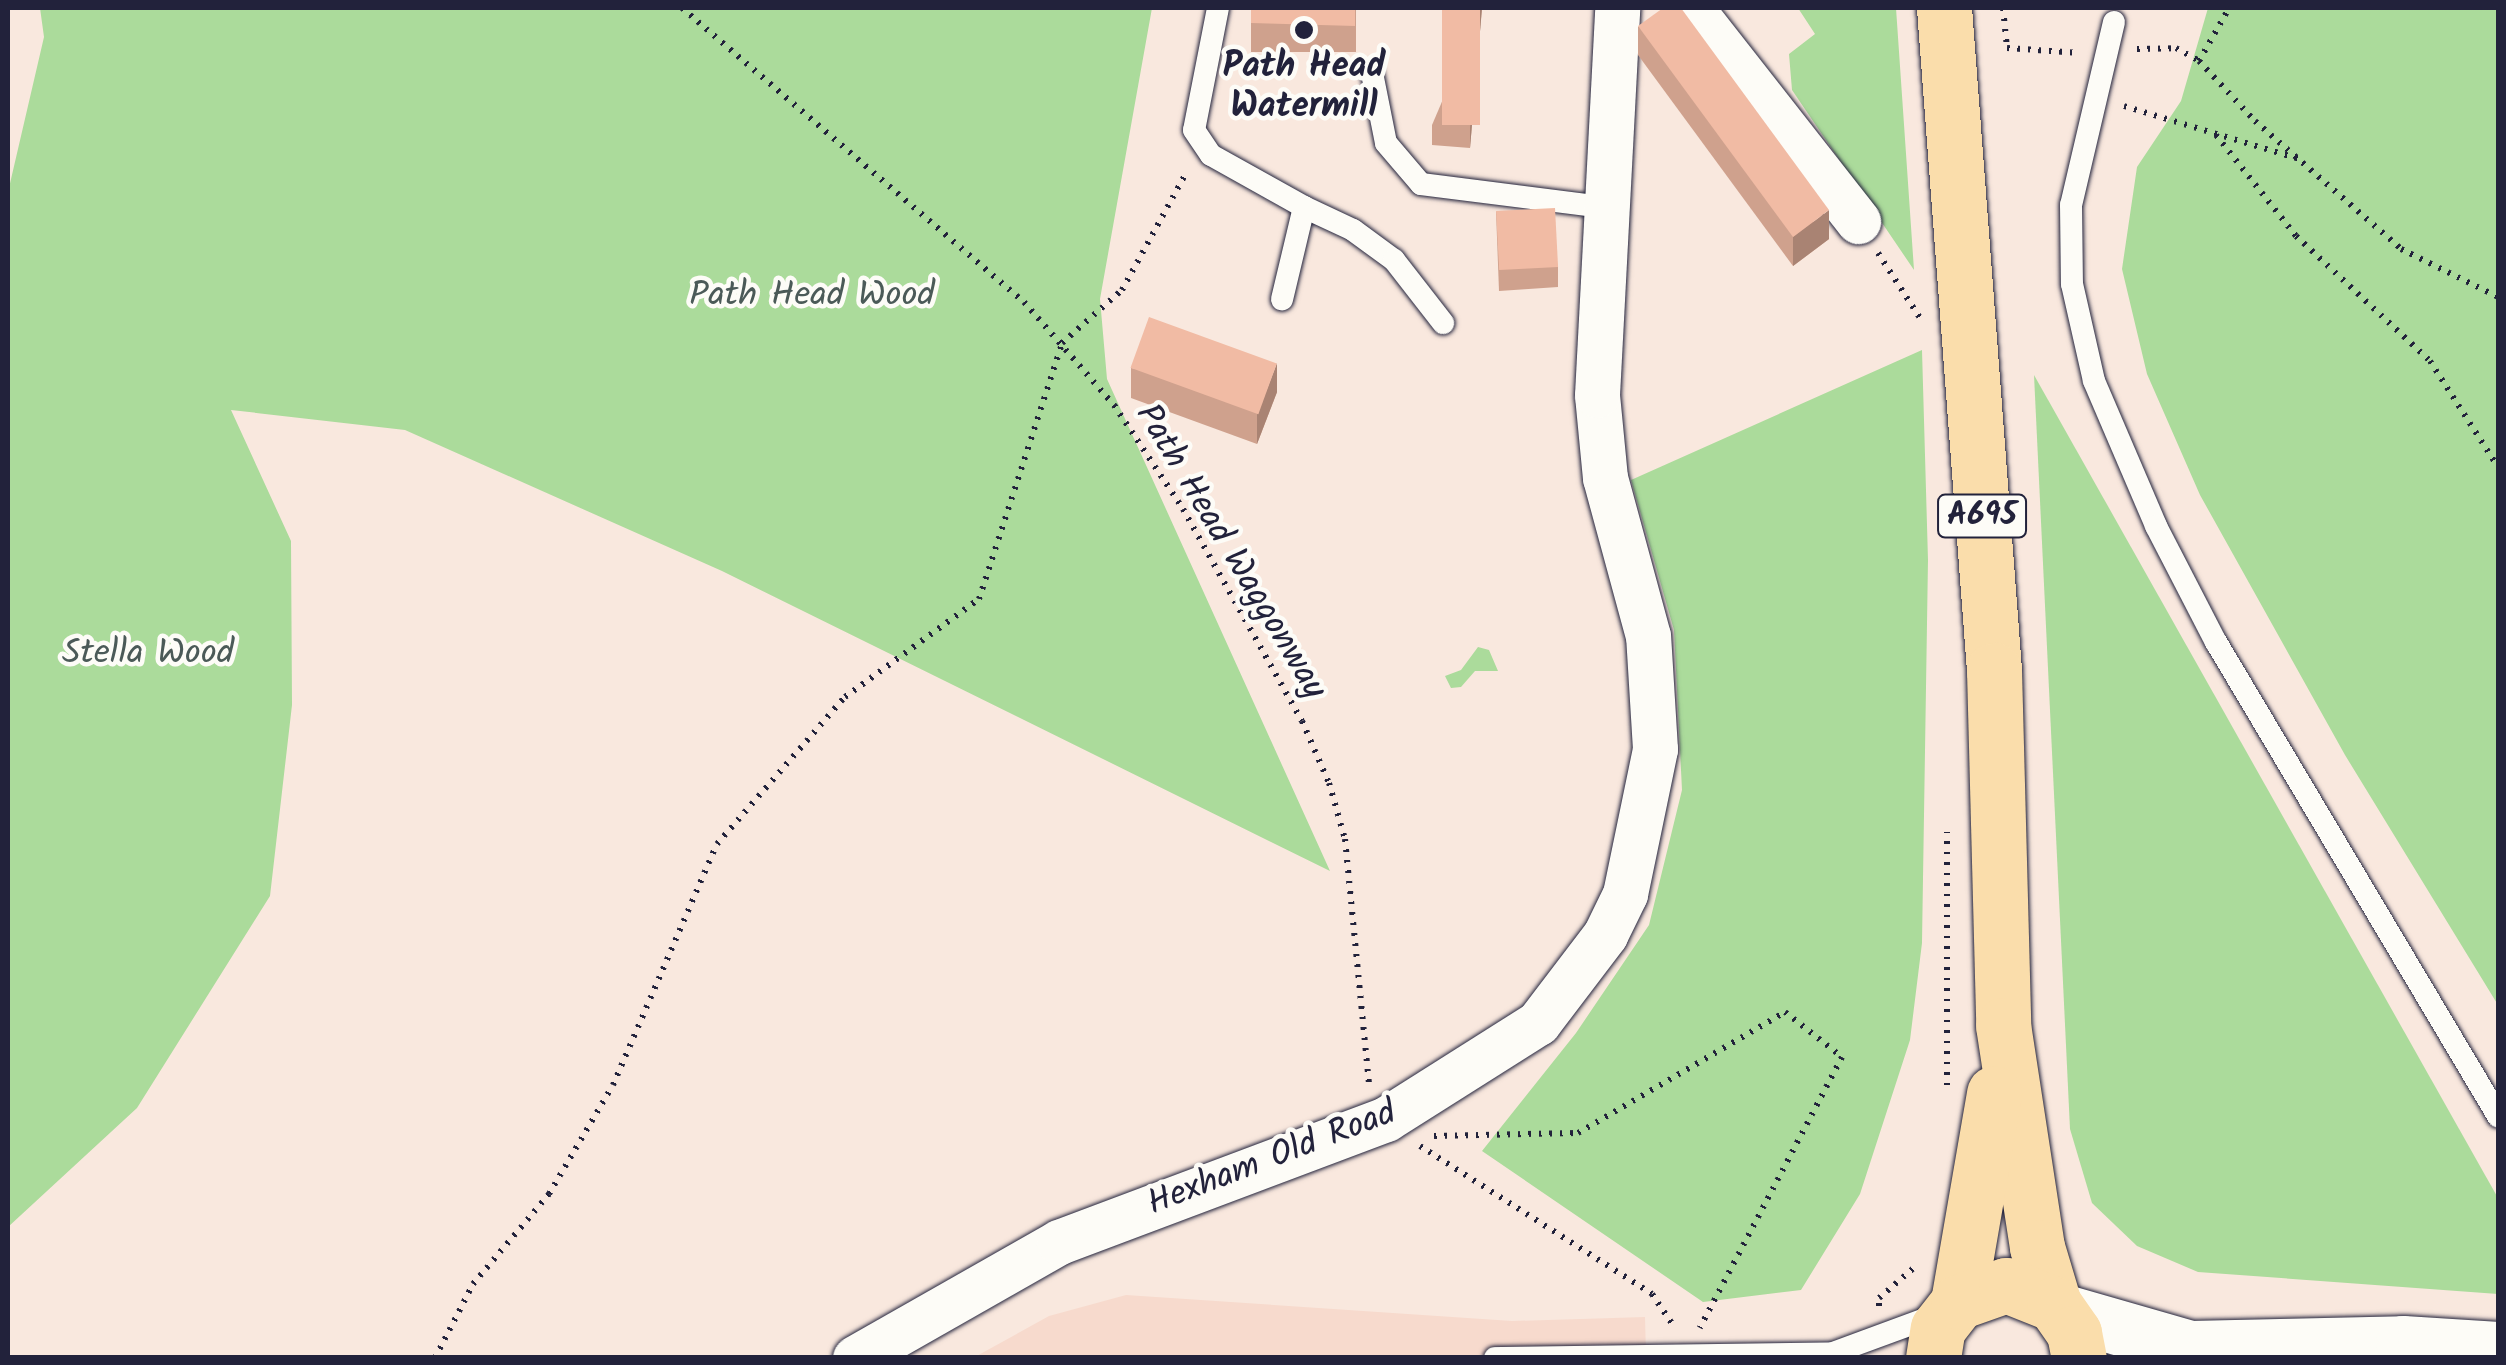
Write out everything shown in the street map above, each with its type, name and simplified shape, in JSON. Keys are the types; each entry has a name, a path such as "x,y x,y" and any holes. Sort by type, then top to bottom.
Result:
{"main road":[{"name":"A695","path":"1944,8 1994,670 2003,1026 2031,1216 2065,1324"},
{"name":"A695","path":"1947,1323 1979,1208 2003,1026"},
{"path":"1947,1323 2006,1285 2065,1324"}],"street":[{"name":"Hexham Old Road","path":"856,1358 1058,1242 1386,1120 1538,1023 1574,981 1625,894 1650,794 1655,690 1648,636 1605,478 1597,396 1617,8"},
{"path":"1691,8 1749,55 1858,221"},
{"path":"2065,1324 2179,1353 2403,1343 2498,1349"}],"lane":[{"path":"1218,8 1193,108 1202,145 1304,207 1353,230 1394,260 1442,323"},
{"path":"2114,22 2071,205 2069,245 2081,332 2114,437 2216,642 2498,1116"},
{"path":"1372,73 1386,143 1421,184 1604,207"},
{"path":"1282,298 1304,207"},
{"path":"1494,1358 1837,1356 1947,1323"}],"path":[{"name":"Path Head Waggonway","path":"682,8 1024,302 1062,343 1183,509 1302,721 1328,783 1346,839 1365,1075 1386,1120"},
{"path":"2003,8 2007,48 2108,54 2160,46 2199,61 2401,248 2498,297"},
{"path":"2199,61 2229,8"},
{"path":"2094,99 2304,161"},
{"path":"2216,135 2296,236 2430,360 2498,467"},
{"path":"434,1358 473,1284 549,1194 613,1084 716,844 845,697 980,599 1062,343 1122,290 1202,145"},
{"path":"1858,221 1931,336"},
{"path":"1946,1105 1947,824"},
{"path":"1386,1120 1442,1139 1578,1133 1785,1012 1842,1057 1686,1354"},
{"path":"1460,1175 1652,1294"},
{"path":"1880,1298 1927,1252"}],"shaded area":[{"path":"1126,1295 1512,1321 1645,1317 1646,1355 973,1358 1049,1316"}],"green space":[{"name":"Path Head Wood","path":"40,8 1152,8 1100,299 1107,379 1330,871 722,571 405,430 231,410 291,541 292,705 270,896 137,1108 8,1227 8,192 44,37"},
{"path":"1798,8 1896,8 1914,270 1792,90 1789,54 1815,34"},
{"path":"2208,8 2498,8 2498,1005 2345,755 2200,495 2147,374 2122,269 2137,167 2181,101"},
{"path":"1922,350 1928,560 1922,943 1910,1040 1860,1194 1801,1290 1703,1302 1482,1151 1576,1033 1649,925 1682,790 1674,630 1631,480"},
{"path":"2034,375 2498,1198 2498,1294 2198,1272 2137,1246 2092,1203 2070,1129"},
{"path":"1478,647 1489,650 1498,671 1475,671 1461,687 1451,688 1445,676 1461,670"}],"building":[{"path":"1251,8 1355,8 1355,26 1251,23"},
{"path":"1442,8 1480,8 1480,125 1442,125"},
{"path":"1663,8 1681,8 1829,210 1793,237 1638,26"},
{"path":"1555,208 1558,267 1499,270 1496,211"},
{"path":"1149,317 1277,364 1258,414 1131,368"}],"place":[{"name":"Path Head Watermill","path":"1304,30"}],"park label":[{"name":"Stella Wood","path":"148,654"}]}
